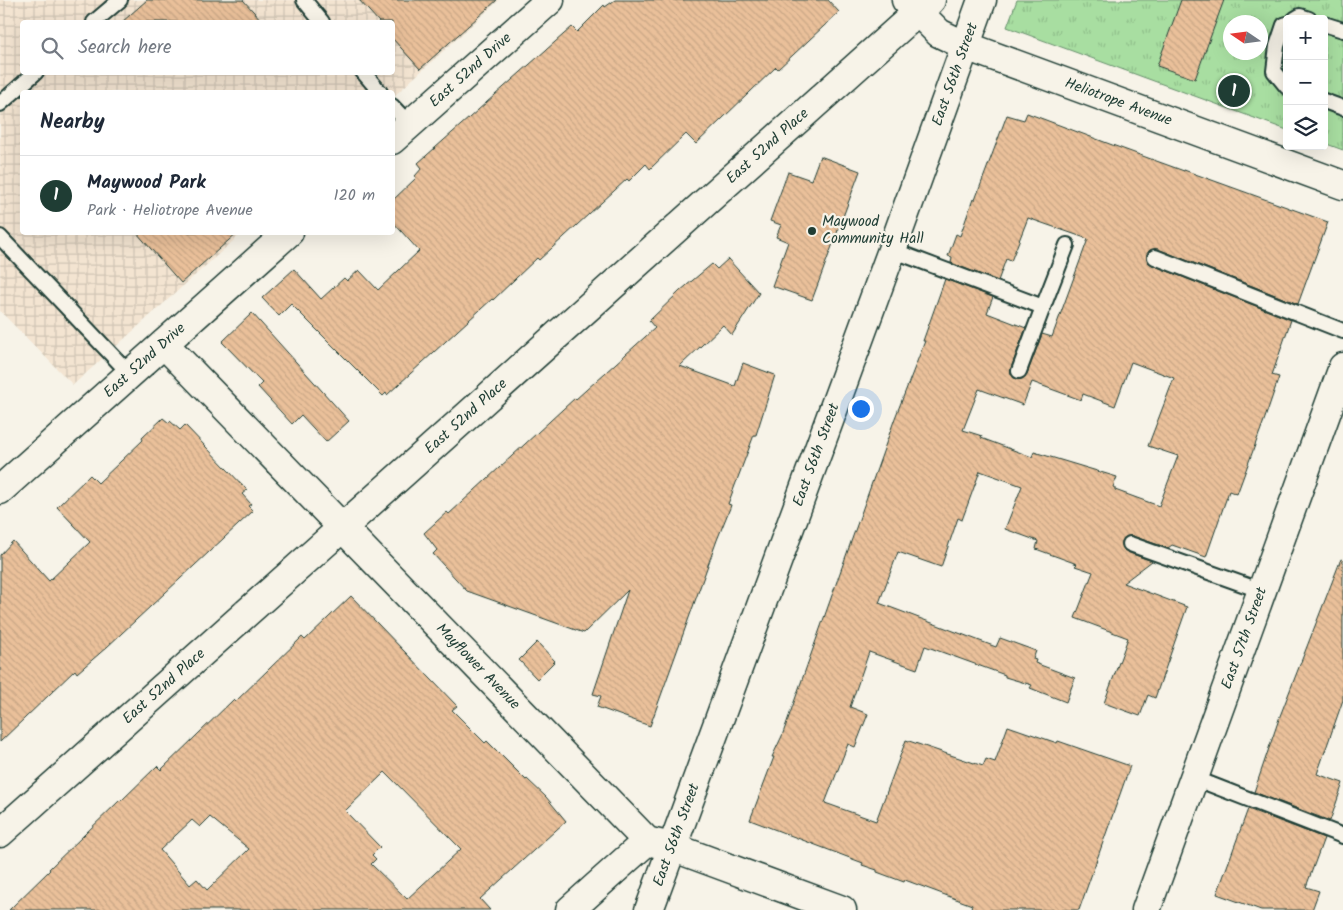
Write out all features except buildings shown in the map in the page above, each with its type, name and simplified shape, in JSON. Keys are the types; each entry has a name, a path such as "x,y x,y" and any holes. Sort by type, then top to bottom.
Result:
{"street":[{"name":"East 52nd Drive","path":"398,124 550,0"},
{"name":"East 56th Street","path":"649,910 659,844 892,250 982,0"},
{"name":"Heliotrope Avenue","path":"918,4 939,33 966,46 1343,184"},
{"name":"East 52nd Place","path":"0,832 342,528 918,4"},
{"name":"East 52nd Drive","path":"0,490 286,235"},
{"name":"Mayflower Avenue","path":"164,344 342,528 659,844 842,910"},
{"name":"East 57th Street","path":"1146,910 1343,367"},
{"path":"570,910 659,844"}],"lane":[{"path":"96,20 120,0"},
{"path":"304,0 320,20"},
{"path":"1328,25 1343,30"},
{"path":"1283,28 1277,46 1274,71 1283,82"},
{"path":"0,104 33,75"},
{"path":"366,75 378,90"},
{"path":"1328,102 1343,108"},
{"path":"0,237 130,374"},
{"path":"1019,371 1067,245"},
{"path":"892,250 1043,307"},
{"path":"1155,256 1343,331"},
{"path":"1130,544 1262,591"},
{"path":"1194,778 1343,836"}],"shaded area":[{"path":"0,0 499,0 395,95 395,90 20,90 20,235 240,235 73,385 0,311"}],"green space":[{"path":"1017,0 1343,0 1343,150 1328,144 1328,15 1283,15 1283,129 1007,27"}],"place":[{"name":"Maywood Park","path":"1234,91"},
{"name":"Maywood Community Hall","path":"812,231"}]}
